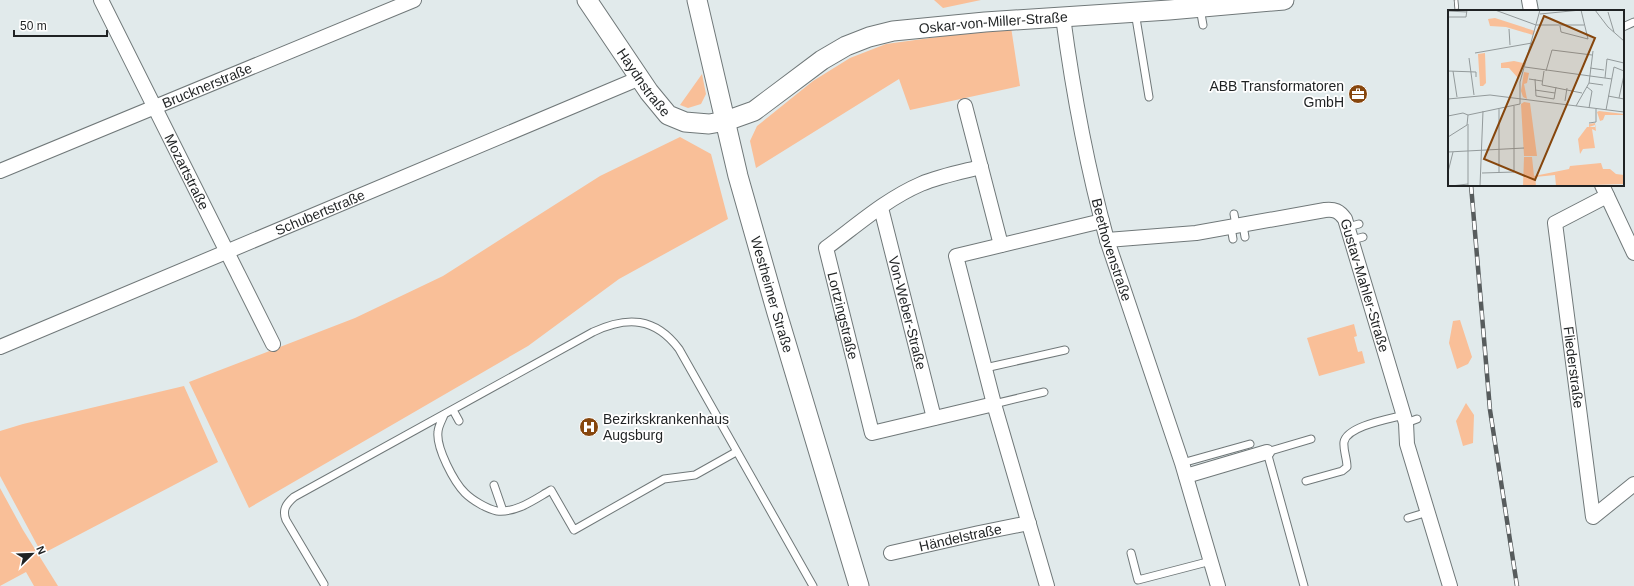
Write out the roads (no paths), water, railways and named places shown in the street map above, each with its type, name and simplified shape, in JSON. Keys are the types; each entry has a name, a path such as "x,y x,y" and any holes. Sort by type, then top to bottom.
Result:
{"street":[{"name":"Mozartstraße","path":"101,0 156,106 273,344"},
{"name":"Brucknerstraße","path":"0,171 414,0"},
{"name":"Haydnstraße","path":"587,0 640,78 668,115 685,122 709,124 726,121"},
{"name":"Westheimer Straße","path":"697,0 738,176 859,586"},
{"name":"Oskar-von-Miller-Straße","path":"726,121 754,111 822,60 846,46 868,37 893,31 1135,12 1169,13 1202,17 1284,0"},
{"path":"1529,0 1531,10"},
{"name":"Beethovenstraße","path":"1063,17 1082,130 1107,240 1184,470 1218,586"},
{"name":"Schubertstraße","path":"0,347 640,78"},
{"path":"965,106 1000,246"},
{"name":"Lortzingstraße","path":"981,167 923,183 897,197 826,248 872,433 994,404"},
{"path":"1604,191 1634,253"},
{"name":"Fliederstraße","path":"1604,191 1555,223 1593,517 1634,484"},
{"name":"Von-Weber-Straße","path":"881,208 934,418"},
{"name":"Gustav-Mahler-Straße","path":"1107,240 1196,233 1237,228 1332,209 1340,212 1355,232 1409,419 1407,444 1450,586"},
{"path":"1047,586 994,404 956,256 1102,220"},
{"path":"1184,470 1267,452"},
{"name":"Händelstraße","path":"891,553 979,532 1029,523"}],"lane":[{"path":"1135,12 1149,97"},
{"path":"1624,27 1634,22"},
{"path":"324,584 286,520 284,514 288,503 294,497 593,332 614,322 634,321 652,327 672,340 679,349 813,586"},
{"path":"985,368 1065,350"},
{"path":"994,404 1044,392"},
{"path":"453,410 459,421"},
{"path":"444,415 438,432 440,452 464,492 476,502 496,511 503,511 518,508 551,490 574,530 664,479 695,475 736,452"},
{"path":"1306,481 1342,471 1346,467 1344,440 1348,434 1355,429 1409,419"},
{"path":"1304,586 1267,452 1311,439"},
{"path":"1184,470 1250,444"},
{"path":"494,485 503,511"},
{"path":"1408,518 1428,512"},
{"path":"1132,553 1138,580 1211,561"}],"railway":[{"path":"1456,0 1457,10"},
{"path":"1471,186 1490,410 1517,586"}],"place":[{"name":"ABB Transformatoren GmbH","path":"1358,94"},
{"name":"Bezirkskrankenhaus Augsburg","path":"589,427"}]}
